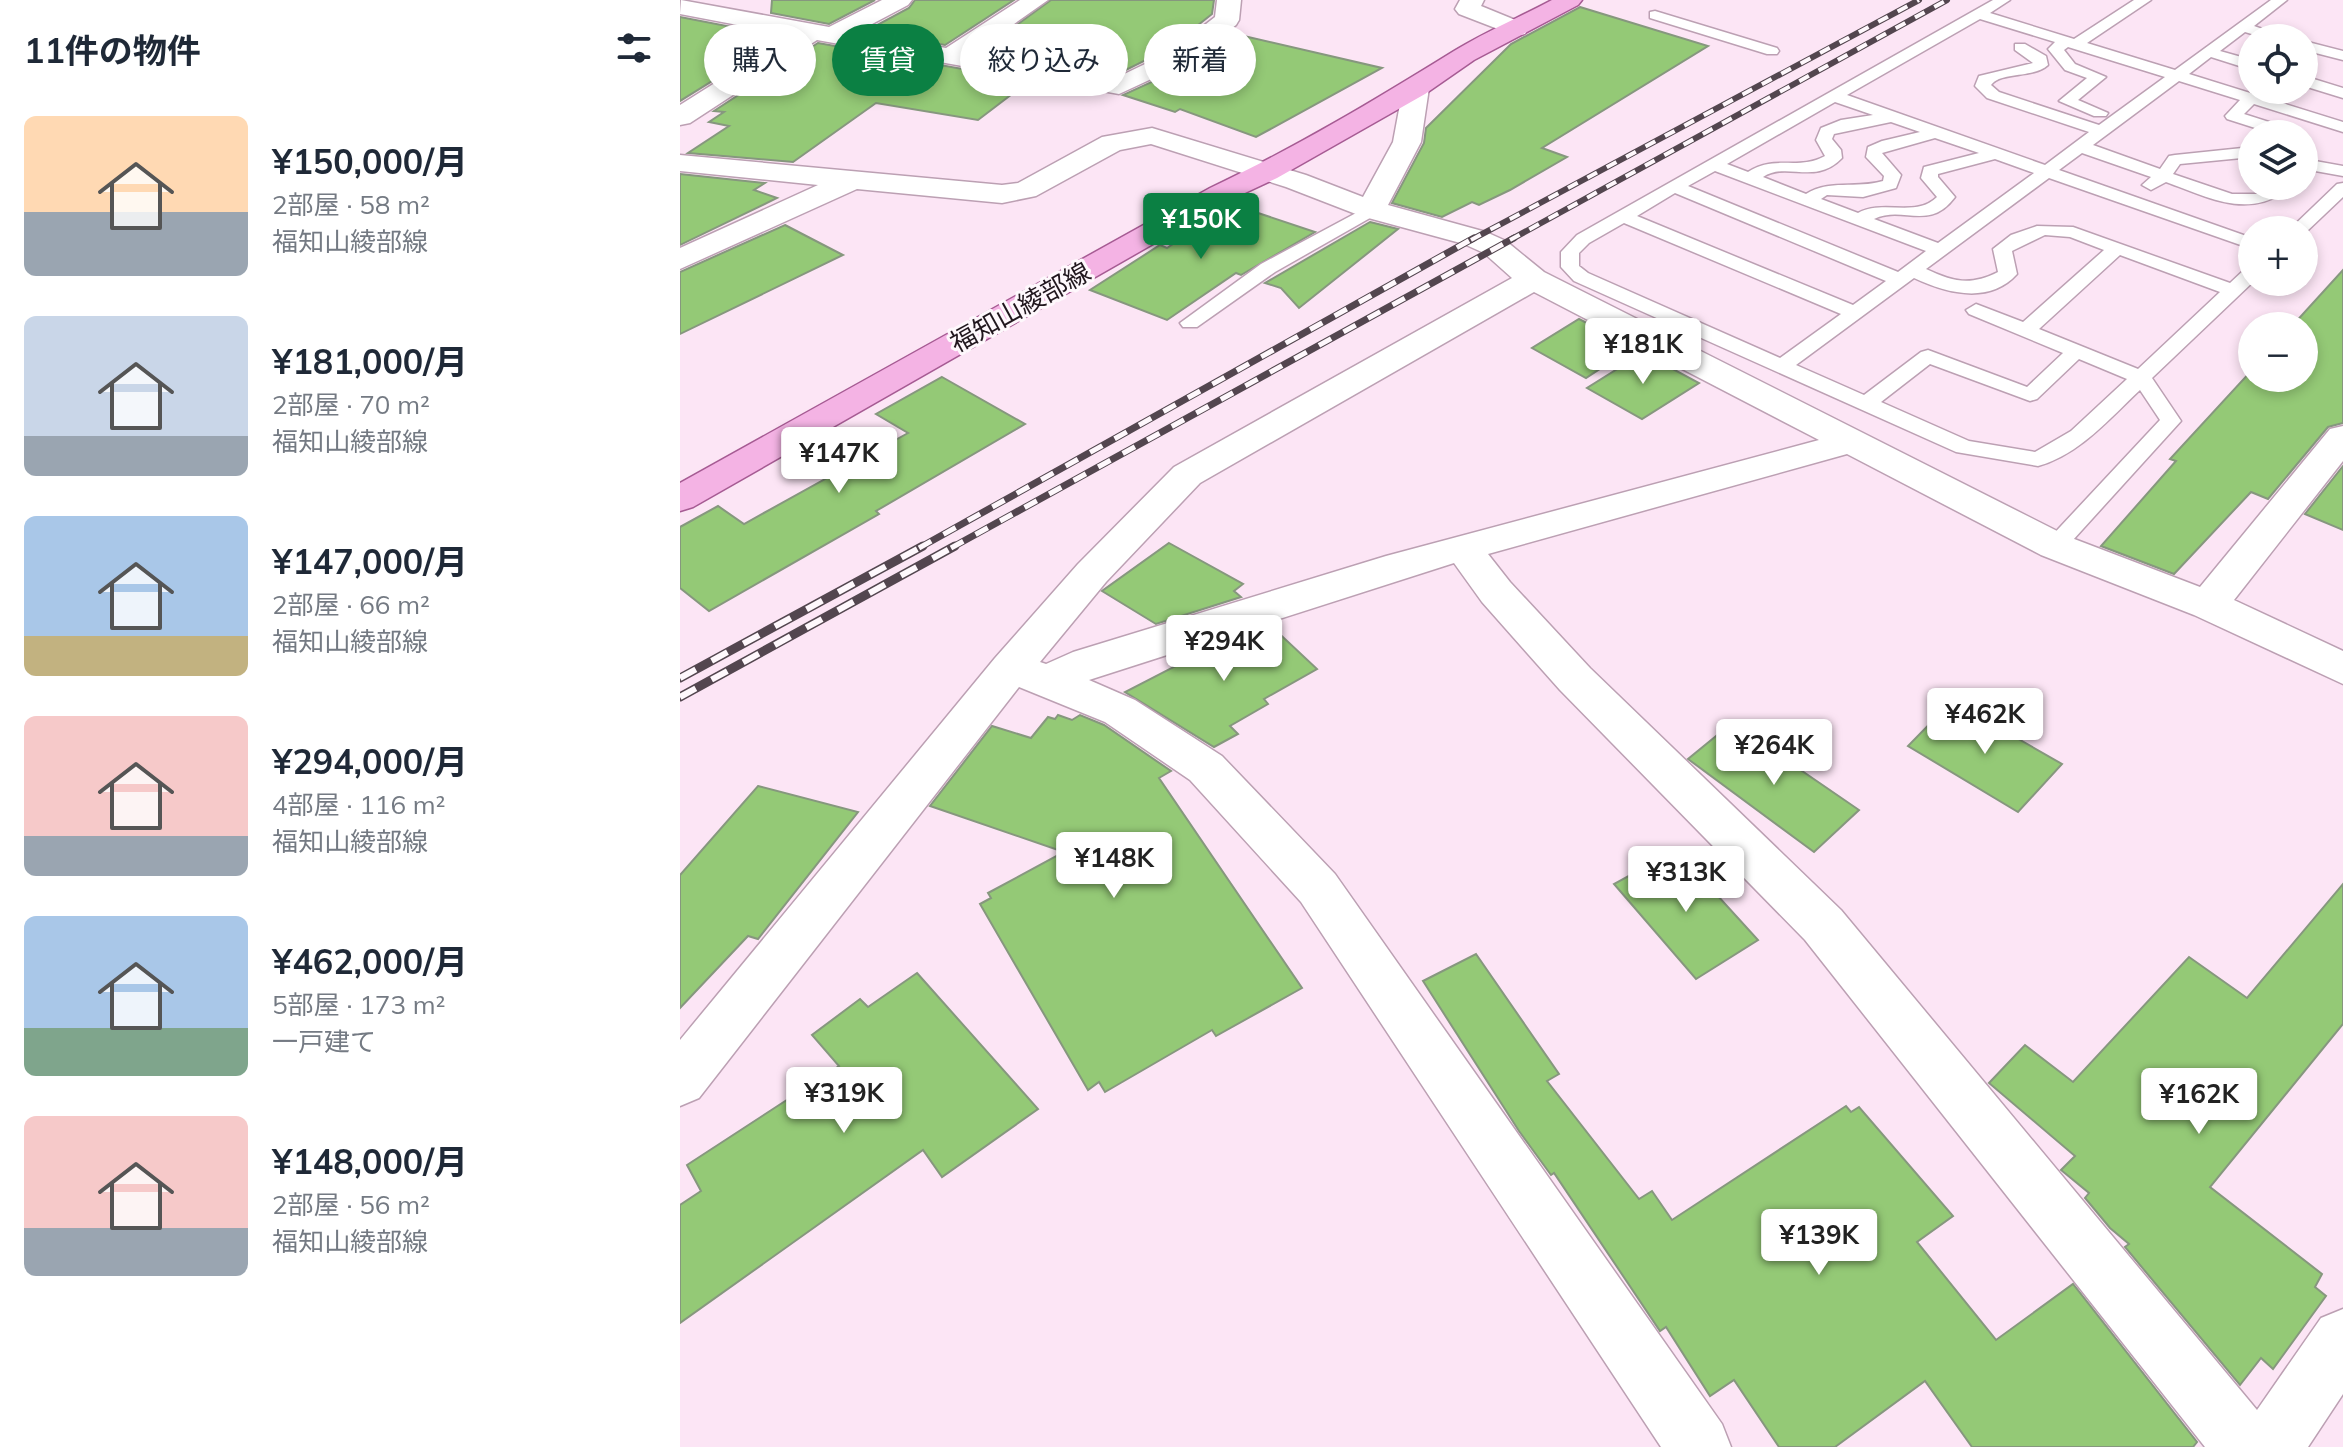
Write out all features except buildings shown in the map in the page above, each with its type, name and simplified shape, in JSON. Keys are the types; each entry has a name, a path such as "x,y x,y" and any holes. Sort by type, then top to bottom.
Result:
{"main road":[{"name":"福知山綾部線","path":"680,499 1220,194 1267,172 1416,88 1465,55 1570,0"}],"street":[{"path":"680,117 823,34 900,0"},
{"path":"951,56 1036,0"},
{"path":"680,7 1119,86 1179,57 1227,20 1229,0"},
{"path":"1472,0 1467,9 1516,29"},
{"path":"1371,210 1407,142 1416,88"},
{"path":"680,163 1002,194 1026,190 1112,143 1152,136 1267,172 1371,210 1475,238 1495,247 1533,279 1855,441 2055,546 2208,605 2343,669"},
{"path":"680,260 852,180"},
{"path":"680,1081 779,953 1029,674 1092,573 1187,475 1533,279"},
{"path":"2208,605 2343,437"},
{"path":"1029,674 1088,663 1463,548 1855,441"},
{"path":"1463,548 1496,592 1575,679 1823,925 2246,1447"},
{"path":"1029,674 1120,711 1206,768 1318,888 1699,1447"},
{"path":"2270,1447 2343,1340"}],"lane":[{"path":"2003,0 1583,239 1570,252 1570,267 1581,277 1964,447 2038,459 2079,436 2238,287"},
{"path":"2118,119 2067,101 2098,77 2070,67 2055,49 2071,43 2144,0"},
{"path":"2247,24 2280,0"},
{"path":"1978,14 2238,94"},
{"path":"1655,15 1772,51"},
{"path":"1782,366 2238,31"},
{"path":"2020,47 2041,59 2040,65 2031,70 1993,74 1984,79 1983,86 1993,95 2101,131"},
{"path":"2318,49 2343,56"},
{"path":"2209,52 2238,61"},
{"path":"2318,85 2343,93"},
{"path":"1836,97 2238,239"},
{"path":"2245,104 2233,116 2246,120"},
{"path":"2270,104 2343,127"},
{"path":"1750,178 1767,167 1814,169 1823,166 1834,158 1833,150 1824,140 1827,131 1841,125 1889,117"},
{"path":"1808,200 1824,190 1863,192 1890,184 1893,175 1874,157 1874,151 1883,144 1921,139 1934,132"},
{"path":"2081,147 2230,199 2238,199"},
{"path":"1850,221 1875,211 1919,213 1932,210 1942,204 1946,197 1929,178 1930,171 1952,162 1978,160 1994,153"},
{"path":"2130,201 2163,176 2175,160 2238,153"},
{"path":"1715,165 1808,200 1850,221 1939,250"},
{"path":"2318,167 2343,171"},
{"path":"1677,188 1906,275 1960,291 1986,287 2008,274 2002,249 2017,239 2043,230 2073,232 2234,291"},
{"path":"2313,216 2343,188"},
{"path":"1754,209 1784,191"},
{"path":"1190,323 1268,268 1371,210"},
{"path":"1625,217 1855,313"},
{"path":"2026,330 2117,248"},
{"path":"1976,310 2142,378 2171,421 2055,546"},
{"path":"1866,404 1928,356 2030,395 2077,351"}],"railway":[{"path":"1471,240 1919,0"},
{"path":"1510,240 1947,0"},
{"path":"919,548 1474,238"},
{"path":"951,548 1514,238"},
{"path":"680,678 923,546"},
{"path":"680,697 955,546"}]}
